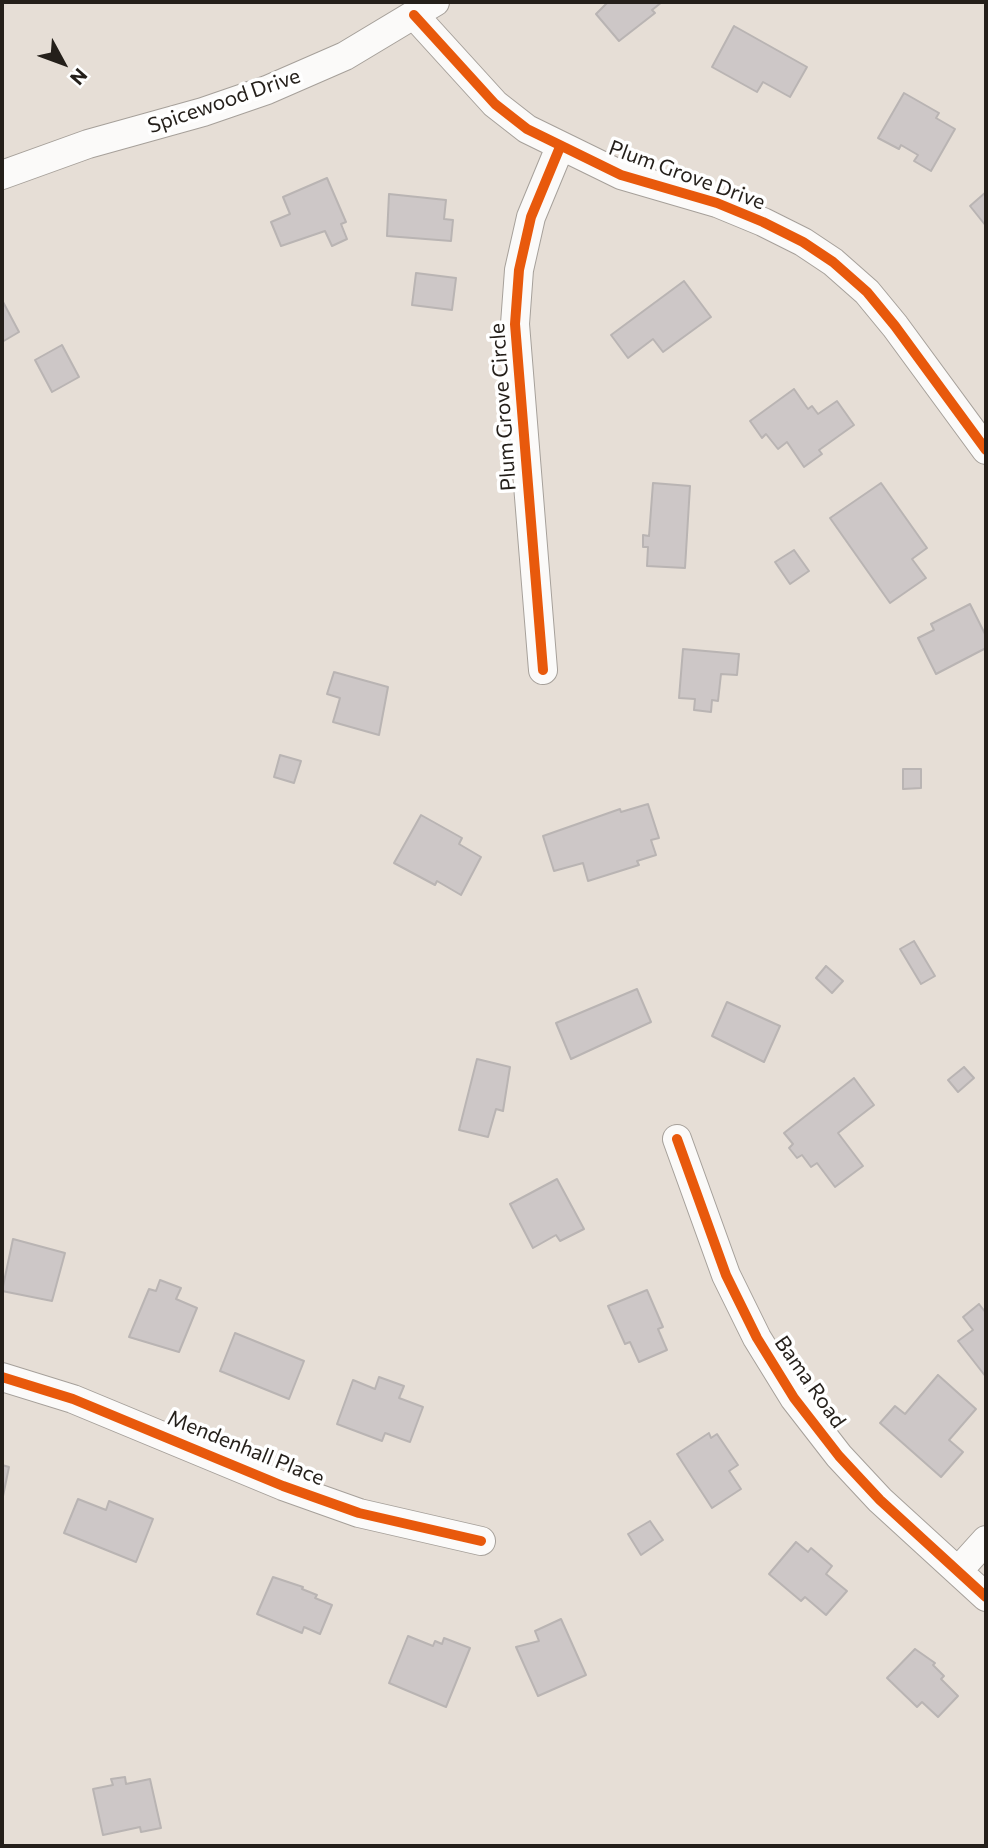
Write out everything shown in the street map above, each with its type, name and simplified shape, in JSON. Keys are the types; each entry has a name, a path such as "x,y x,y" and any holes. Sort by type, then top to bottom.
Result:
{"street":[{"name":"Plum Grove Drive","path":"424,8 495,104 527,129 621,175 717,203 763,222 803,242 833,262 867,292 895,326 986,450"},
{"name":"Spicewood Drive","path":"2,174 88,144 203,112 267,90 345,55 424,8"},
{"name":"Plum Grove Circle","path":"543,670 514,324 519,270 531,217 560,147"},
{"name":"Bama Road","path":"677,1139 726,1275 757,1338 794,1398 839,1456 880,1500 986,1597"},
{"name":"Mendenhall Place","path":"2,1377 73,1399 283,1486 346,1508 481,1541"},
{"path":"958,1571 986,1539"}],"building":[{"path":"608,2 662,2 652,10 655,13 619,41 596,14"},
{"path":"734,26 807,67 790,97 763,82 757,92 712,67"},
{"path":"904,93 939,113 936,118 955,129 931,171 914,161 918,155 901,145 899,149 878,138"},
{"path":"327,178 346,222 341,224 347,239 332,246 325,231 281,246 271,222 290,214 283,197"},
{"path":"986,192 986,226 970,206"},
{"path":"389,194 446,200 444,219 453,220 451,241 387,236"},
{"path":"416,273 456,278 452,310 412,305"},
{"path":"684,281 711,317 663,352 653,339 628,358 611,335"},
{"path":"2,300 19,332 2,342"},
{"path":"62,345 79,377 52,392 35,360"},
{"path":"794,389 808,409 812,406 818,414 837,401 854,425 819,450 822,454 804,467 787,442 778,449 766,434 762,438 750,421"},
{"path":"653,483 690,486 685,568 647,566 648,547 643,547 643,535 649,536"},
{"path":"881,483 927,548 912,559 926,578 890,603 830,518"},
{"path":"794,550 809,571 790,584 775,562"},
{"path":"970,604 986,636 986,648 936,674 918,638 934,630 931,624"},
{"path":"683,649 739,654 737,675 721,674 718,701 712,700 711,712 694,710 695,699 679,698"},
{"path":"334,672 388,687 379,735 333,722 340,698 327,694"},
{"path":"280,755 301,761 294,783 274,777"},
{"path":"903,769 921,769 921,788 903,789"},
{"path":"648,804 659,838 651,840 656,855 637,861 639,865 588,881 583,863 554,871 543,836 620,809 621,812"},
{"path":"421,815 462,838 459,844 481,857 461,895 437,881 435,885 394,863"},
{"path":"914,941 935,976 921,984 900,949"},
{"path":"826,966 843,981 832,993 816,978"},
{"path":"637,989 651,1022 571,1059 556,1023"},
{"path":"727,1002 780,1026 764,1062 712,1036"},
{"path":"477,1059 510,1067 503,1111 496,1109 488,1137 459,1130"},
{"path":"964,1067 974,1078 958,1092 948,1080"},
{"path":"854,1078 874,1105 838,1133 863,1166 835,1187 817,1163 811,1167 802,1155 797,1158 789,1148 793,1144 784,1133"},
{"path":"557,1179 584,1229 560,1241 556,1235 533,1248 510,1204"},
{"path":"13,1239 65,1253 52,1301 2,1291"},
{"path":"160,1280 181,1288 176,1299 197,1308 179,1352 129,1337 149,1289 156,1291"},
{"path":"647,1290 663,1327 658,1329 667,1350 639,1362 630,1342 625,1344 608,1306"},
{"path":"979,1304 986,1313 986,1377 958,1341 973,1330 963,1317"},
{"path":"235,1333 304,1361 289,1399 220,1371"},
{"path":"938,1375 976,1409 949,1440 963,1452 941,1477 880,1423 895,1406 905,1414"},
{"path":"379,1377 404,1386 399,1398 423,1407 410,1442 385,1433 382,1441 337,1424 353,1380 375,1389"},
{"path":"709,1433 711,1438 717,1434 738,1465 729,1471 741,1489 712,1508 677,1454"},
{"path":"2,1465 9,1467 2,1501"},
{"path":"78,1499 106,1510 109,1501 153,1519 136,1562 64,1533"},
{"path":"650,1521 663,1540 641,1555 628,1534"},
{"path":"796,1542 808,1552 811,1548 832,1566 826,1574 847,1591 826,1615 805,1597 801,1601 769,1574"},
{"path":"273,1577 303,1587 302,1589 317,1595 315,1598 332,1605 320,1634 304,1627 302,1633 257,1614"},
{"path":"561,1619 586,1675 538,1696 516,1647 539,1641 535,1631"},
{"path":"408,1636 433,1646 435,1641 442,1644 444,1638 470,1648 446,1707 389,1683"},
{"path":"915,1649 935,1663 933,1665 944,1676 941,1679 958,1696 938,1717 922,1702 917,1707 887,1678"},
{"path":"125,1777 126,1784 150,1779 161,1828 141,1832 140,1827 103,1835 93,1789 113,1785 111,1779"}],"cycle path":[{"path":"414,15 495,104 527,129 621,175 717,203 763,222 803,242 833,262 867,292 895,326 986,450"},
{"path":"543,670 515,324 519,270 531,217 560,147"},
{"path":"677,1139 726,1275 757,1338 794,1398 839,1456 880,1500 986,1597"},
{"path":"2,1377 73,1399 283,1486 359,1513 481,1541"}]}
